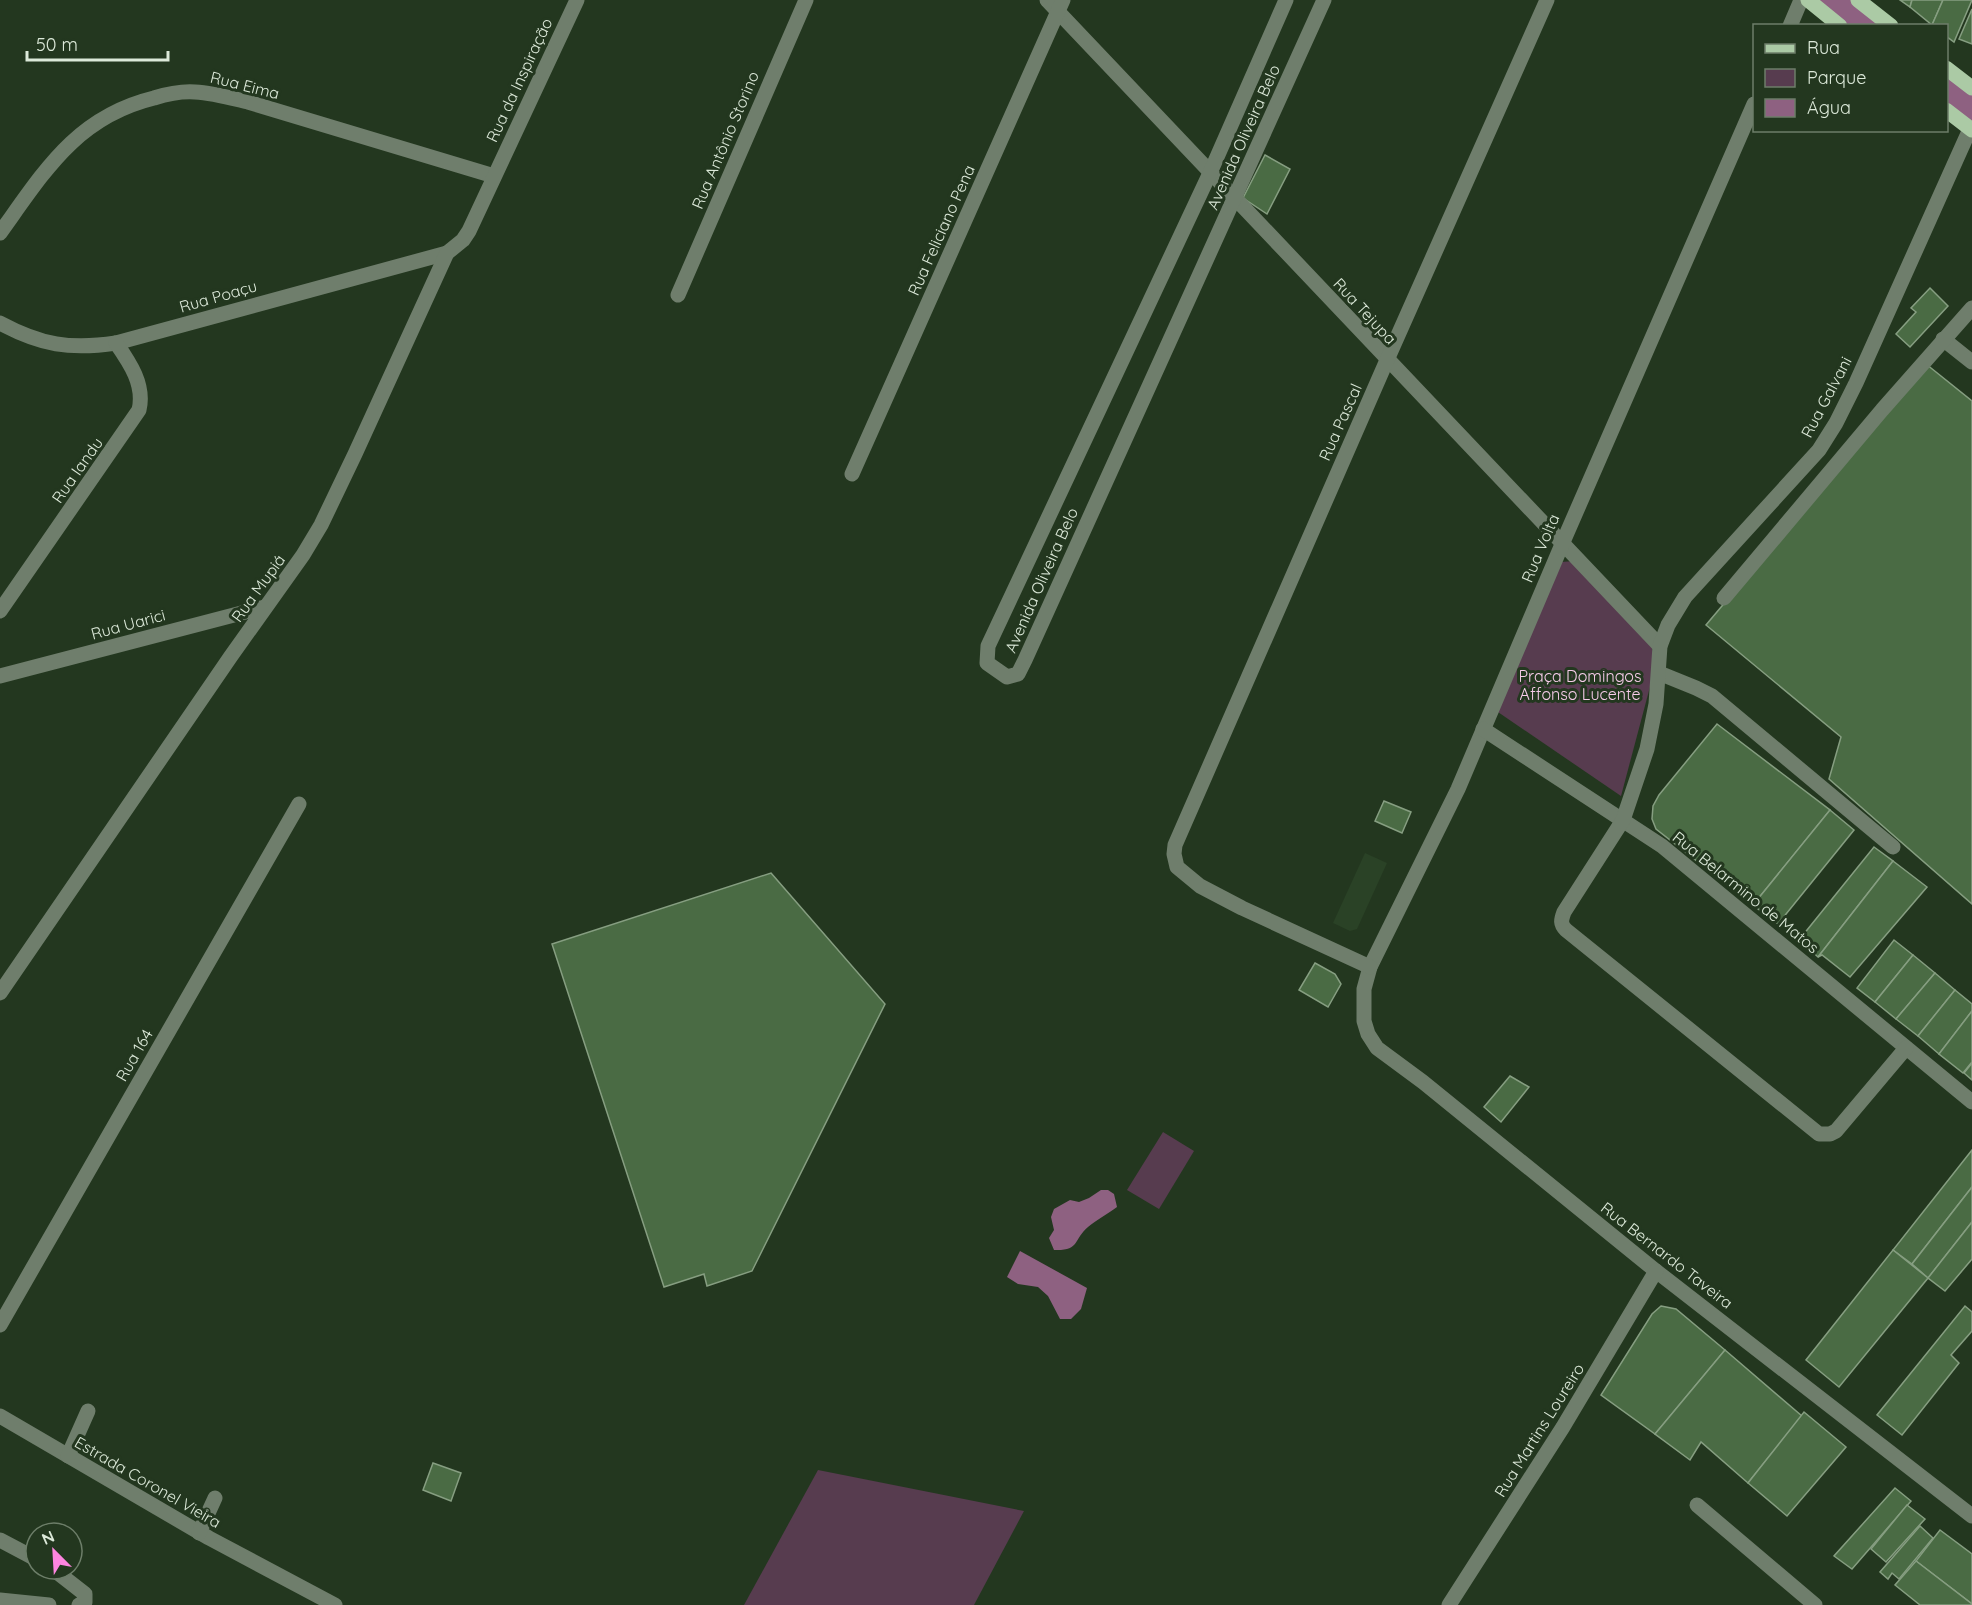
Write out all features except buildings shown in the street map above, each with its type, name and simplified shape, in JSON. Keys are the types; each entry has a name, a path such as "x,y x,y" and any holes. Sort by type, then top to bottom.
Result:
{"main road":[{"path":"1808,0 1838,24"},
{"path":"1858,0 1888,24"},
{"path":"1948,69 1972,88"},
{"path":"1948,111 1971,129"}],"street":[{"name":"Rua da Inspiração","path":"494,176 577,0"},
{"name":"Rua Antônio Storino","path":"678,295 806,0"},
{"name":"Rua Tejupa","path":"1047,0 1060,6 1234,199 1563,542 1659,646"},
{"name":"Avenida Oliveira Belo","path":"1286,0 1210,173 988,646 987,663 1007,677 1018,674 1324,0"},
{"name":"Rua Pascal","path":"1370,967 1200,886 1177,867 1174,860 1175,845 1547,0"},
{"path":"1791,24 1801,0"},
{"name":"Rua Feliciano Pena","path":"852,474 1060,6"},
{"name":"Rua Eima","path":"0,233 50,166 85,129 124,107 170,94 193,91 248,102 494,176"},
{"name":"Rua Volta","path":"1363,1006 1364,989 1370,967 1458,789 1563,542 1753,109"},
{"name":"Rua Galvani","path":"1659,646 1668,625 1685,597 1791,482 1818,450 1836,423 1971,129"},
{"name":"Rua Mupiá","path":"0,993 303,555 321,525 356,454 447,253 463,240 469,231 494,176"},
{"name":"Rua Poaçu","path":"0,323 40,341 60,346 79,347 116,343 447,253"},
{"path":"1724,598 1943,339 1972,308"},
{"path":"1943,339 1972,362"},
{"name":"Rua Iandu","path":"0,610 139,410 141,401 137,379 116,343"},
{"name":"Rua Uarici","path":"0,676 265,607"},
{"path":"1659,646 1656,704 1647,749 1623,820 1564,912 1561,925 1819,1134 1830,1134 1836,1131 1906,1048"},
{"path":"1659,673 1696,688 1726,707 1893,847"},
{"name":"Rua Belarmino de Matos","path":"1483,729 1662,846 1972,1102"},
{"name":"Rua 164","path":"0,1325 299,804"},
{"name":"Rua Bernardo Taveira","path":"1363,1006 1368,1034 1377,1048 1423,1082 1656,1271 1972,1515"},
{"name":"Rua Martins Loureiro","path":"1449,1605 1563,1427 1656,1271"},
{"path":"68,1456 88,1412"},
{"name":"Estrada Coronel Vieira","path":"0,1416 200,1533 335,1605"},
{"path":"200,1533 215,1498"},
{"path":"1697,1505 1815,1605"},
{"path":"0,1540 24,1553"},
{"name":"Estrada Coronel Vieira","path":"279,1576 309,1605"},
{"path":"69,1581 85,1593 85,1602 80,1605"},
{"path":"0,1600 49,1605"}],"shaded area":[{"path":"1365,853 1387,863 1357,929 1350,931 1333,923"}],"green space":[{"name":"Praça Domingos Affonso Lucente","path":"1576,561 1652,647 1655,668 1621,796 1495,710 1560,562"},
{"path":"1163,1132 1194,1151 1159,1209 1127,1190"},
{"path":"818,1470 1024,1511 974,1605 744,1605"}],"water":[{"path":"1101,1190 1108,1190 1114,1194 1117,1207 1088,1227 1072,1247 1054,1250 1049,1238 1054,1230 1051,1217 1054,1209 1070,1200 1079,1202 1089,1198"},
{"path":"1020,1251 1087,1288 1081,1309 1071,1319 1060,1319 1048,1296 1038,1287 1018,1284 1007,1277"}],"waterway":[{"path":"1835,0 1865,24"},
{"path":"1948,86 1972,104"}]}
